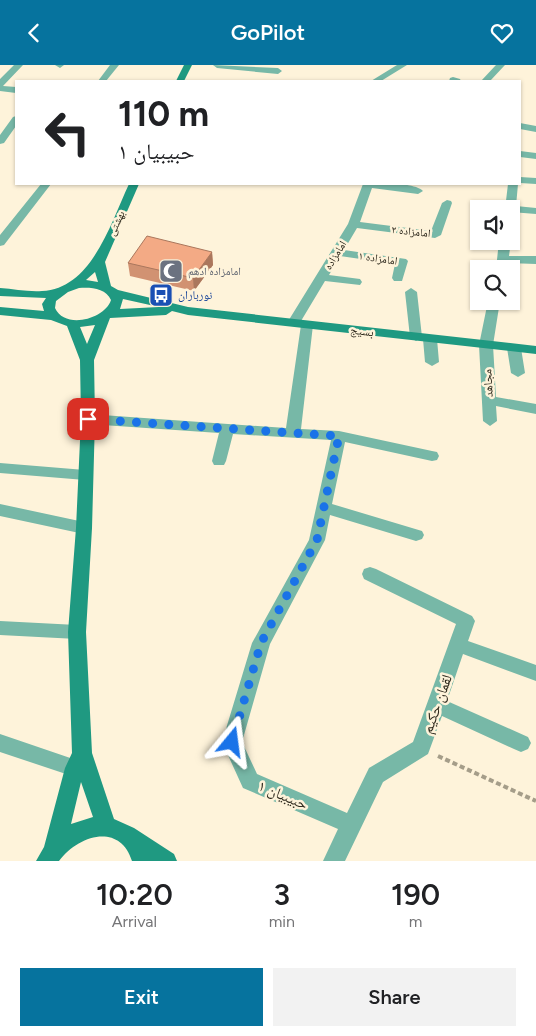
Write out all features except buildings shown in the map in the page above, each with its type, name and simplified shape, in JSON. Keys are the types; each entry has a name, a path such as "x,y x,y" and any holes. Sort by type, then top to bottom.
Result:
{"main road":[{"path":"180,80 188,65"},
{"name":"بهشتی","path":"99,261 134,185"},
{"path":"74,285 99,261 110,290 118,300 116,307 108,315 87,360"},
{"path":"0,292 43,295 85,283 188,311"},
{"path":"53,316 48,304 57,292"},
{"path":"0,311 53,316 72,323 89,322 108,315 188,311"},
{"name":"بسیج","path":"188,311 536,351"},
{"path":"51,855 79,761 77,632 84,528 88,419 87,360 72,323"},
{"path":"79,761 106,826"},
{"path":"51,855 66,838 78,831 106,826 121,831 166,861"},
{"path":"133,840 142,853 143,861"}],"street":[{"path":"15,90 0,86 19,65"},
{"path":"103,80 115,65"},
{"path":"217,65 278,71"},
{"path":"377,80 403,65"},
{"path":"486,80 501,65"},
{"path":"1,141 15,120"},
{"path":"521,130 536,129"},
{"path":"1,141 15,142"},
{"path":"521,153 536,156"},
{"path":"521,179 536,181"},
{"path":"0,243 45,185"},
{"name":"امامزاده","path":"300,324 321,277 354,224 368,185"},
{"path":"375,185 418,191"},
{"path":"512,200 513,185"},
{"name":"امامزاده ۲","path":"354,224 435,235 447,203"},
{"path":"520,210 536,211"},
{"name":"امامزاده ۱","path":"336,252 402,261 398,278"},
{"path":"520,262 536,260"},
{"path":"321,277 356,283"},
{"path":"411,292 416,337"},
{"name":"مجاهد","path":"490,421 486,345 492,310"},
{"path":"293,433 300,324"},
{"path":"430,339 432,362"},
{"path":"514,348 518,373"},
{"path":"489,400 536,409"},
{"path":"88,419 339,436 432,456"},
{"path":"219,461 227,428"},
{"name":"حبیبیان ۱","path":"339,436 317,540 261,643 232,742 250,781 352,825"},
{"path":"0,468 85,475"},
{"path":"324,507 416,535"},
{"path":"0,510 84,528"},
{"name":"لقمان حکیم","path":"334,861 376,775 421,749 466,621 370,574"},
{"path":"0,628 77,632"},
{"path":"458,645 536,673"},
{"path":"437,705 521,743"},
{"path":"0,743 79,761"}],"path":[{"path":"421,749 536,801"}],"place":[{"name":"امامزاده ادهم","path":"171,271"},
{"name":"نورباران","path":"161,295"}],"route":[{"path":"88,419 339,436 317,540 261,643 232,742"}]}
